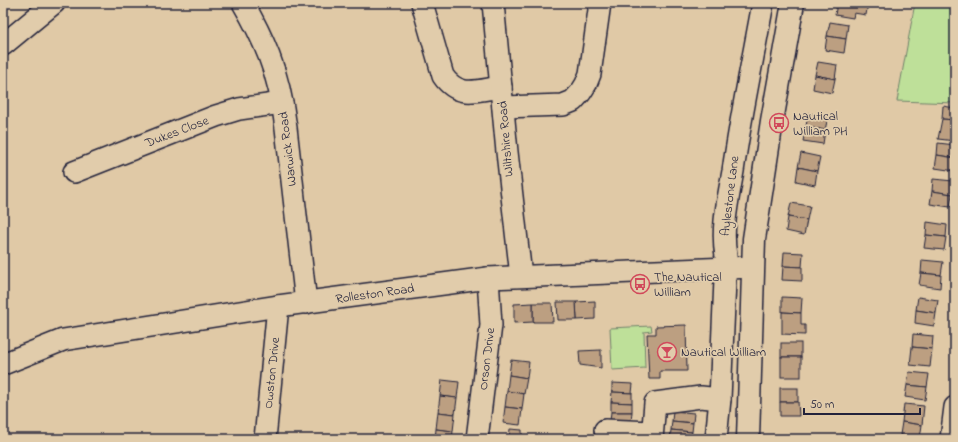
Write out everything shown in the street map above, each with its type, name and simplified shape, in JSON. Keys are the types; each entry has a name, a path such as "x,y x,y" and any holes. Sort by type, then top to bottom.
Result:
{"main road":[{"path":"751,439 753,267 756,217 793,3"}],"street":[{"path":"3,45 54,3"},
{"name":"Warwick Road","path":"243,3 270,56 282,103 306,303"},
{"path":"422,3 443,76 450,85 456,89 466,92 563,105 573,101 586,84 590,74 600,3"},
{"name":"Wiltshire Road","path":"493,3 506,152 521,276"},
{"name":"Aylestone Lane","path":"716,439 720,398 726,256 724,244 724,225 739,128 763,3"},
{"name":"Dukes Close","path":"74,172 239,109 282,103"},
{"name":"Rolleston Road","path":"3,364 63,340 278,306 488,278 753,267"},
{"name":"Orson Drive","path":"477,439 492,324 488,278"},
{"name":"Owston Drive","path":"265,439 278,306"},
{"path":"605,430 652,435 648,399 701,397 720,398"},
{"path":"951,439 955,407"}],"green space":[{"path":"915,3 955,3 955,103 897,101"},
{"path":"651,326 652,331 644,332 645,368 612,370 610,328"}],"building":[{"path":"837,3 868,3 866,15 854,13 853,18 835,15"},
{"path":"830,22 848,25 846,39 827,36"},
{"path":"827,36 846,39 844,53 825,50"},
{"path":"818,62 837,65 835,79 815,75"},
{"path":"815,75 835,79 832,93 813,89"},
{"path":"943,106 955,108 955,120 942,119"},
{"path":"808,113 828,117 825,130 806,127"},
{"path":"942,119 955,120 955,141 938,139"},
{"path":"806,127 825,130 823,144 803,141"},
{"path":"938,143 955,145 955,158 937,155"},
{"path":"801,153 820,157 817,171 798,167"},
{"path":"937,155 955,158 955,171 935,168"},
{"path":"798,167 817,171 815,185 796,181"},
{"path":"933,179 953,181 952,194 932,191"},
{"path":"932,191 952,194 950,207 930,204"},
{"path":"791,203 810,206 807,220 788,217"},
{"path":"788,217 807,220 804,235 786,231"},
{"path":"927,222 947,225 946,237 926,235"},
{"path":"926,235 946,237 944,250 924,248"},
{"path":"784,252 803,253 802,267 783,266"},
{"path":"922,260 943,262 941,275 921,273"},
{"path":"783,266 802,267 802,281 782,280"},
{"path":"921,273 941,275 940,288 919,285"},
{"path":"782,297 802,298 801,313 782,312"},
{"path":"918,297 938,300 936,313 916,310"},
{"path":"595,301 595,319 577,320 576,302"},
{"path":"557,302 576,302 577,320 558,320"},
{"path":"533,303 552,303 553,322 533,322"},
{"path":"533,303 533,322 514,323 514,304"},
{"path":"916,310 936,313 934,326 915,323"},
{"path":"782,312 801,313 801,325 805,325 805,335 782,334"},
{"name":"Nautical William","path":"686,325 687,371 660,371 660,379 649,379 647,334 656,334 656,326"},
{"path":"913,334 933,336 932,349 912,347"},
{"path":"781,343 801,343 801,357 781,357"},
{"path":"912,347 932,349 930,367 910,365"},
{"path":"601,350 601,368 580,365 579,351"},
{"path":"781,357 801,357 801,377 781,377"},
{"path":"511,360 529,362 527,378 509,375"},
{"path":"909,372 929,374 927,387 907,385"},
{"path":"509,375 527,378 524,394 507,391"},
{"path":"442,380 459,382 457,398 440,396"},
{"path":"612,383 633,384 632,393 612,392"},
{"path":"907,385 927,387 925,400 905,397"},
{"path":"780,388 798,388 798,402 780,402"},
{"path":"507,391 524,394 522,409 505,407"},
{"path":"612,392 632,393 632,403 611,402"},
{"path":"440,396 457,398 455,414 438,412"},
{"path":"611,402 632,403 632,412 611,412"},
{"path":"780,402 798,402 799,416 780,416"},
{"path":"904,404 924,406 922,425 902,422"},
{"path":"505,407 522,409 520,425 503,423"},
{"path":"673,411 694,413 693,423 672,421"},
{"path":"438,412 455,414 453,431 436,429"},
{"path":"611,412 632,412 631,422 610,421"},
{"path":"672,421 693,423 692,432 671,430"},
{"path":"902,422 922,425 920,438 900,435"},
{"path":"436,429 453,431 452,439 435,439"},
{"path":"510,429 522,430 522,436 527,437 527,439 509,439"},
{"path":"671,430 692,432 691,439 670,439"}],"place":[{"name":"Nautical William PH","path":"779,123"},
{"name":"The Nautical William","path":"640,284"},
{"name":"Nautical William","path":"667,352"}]}
